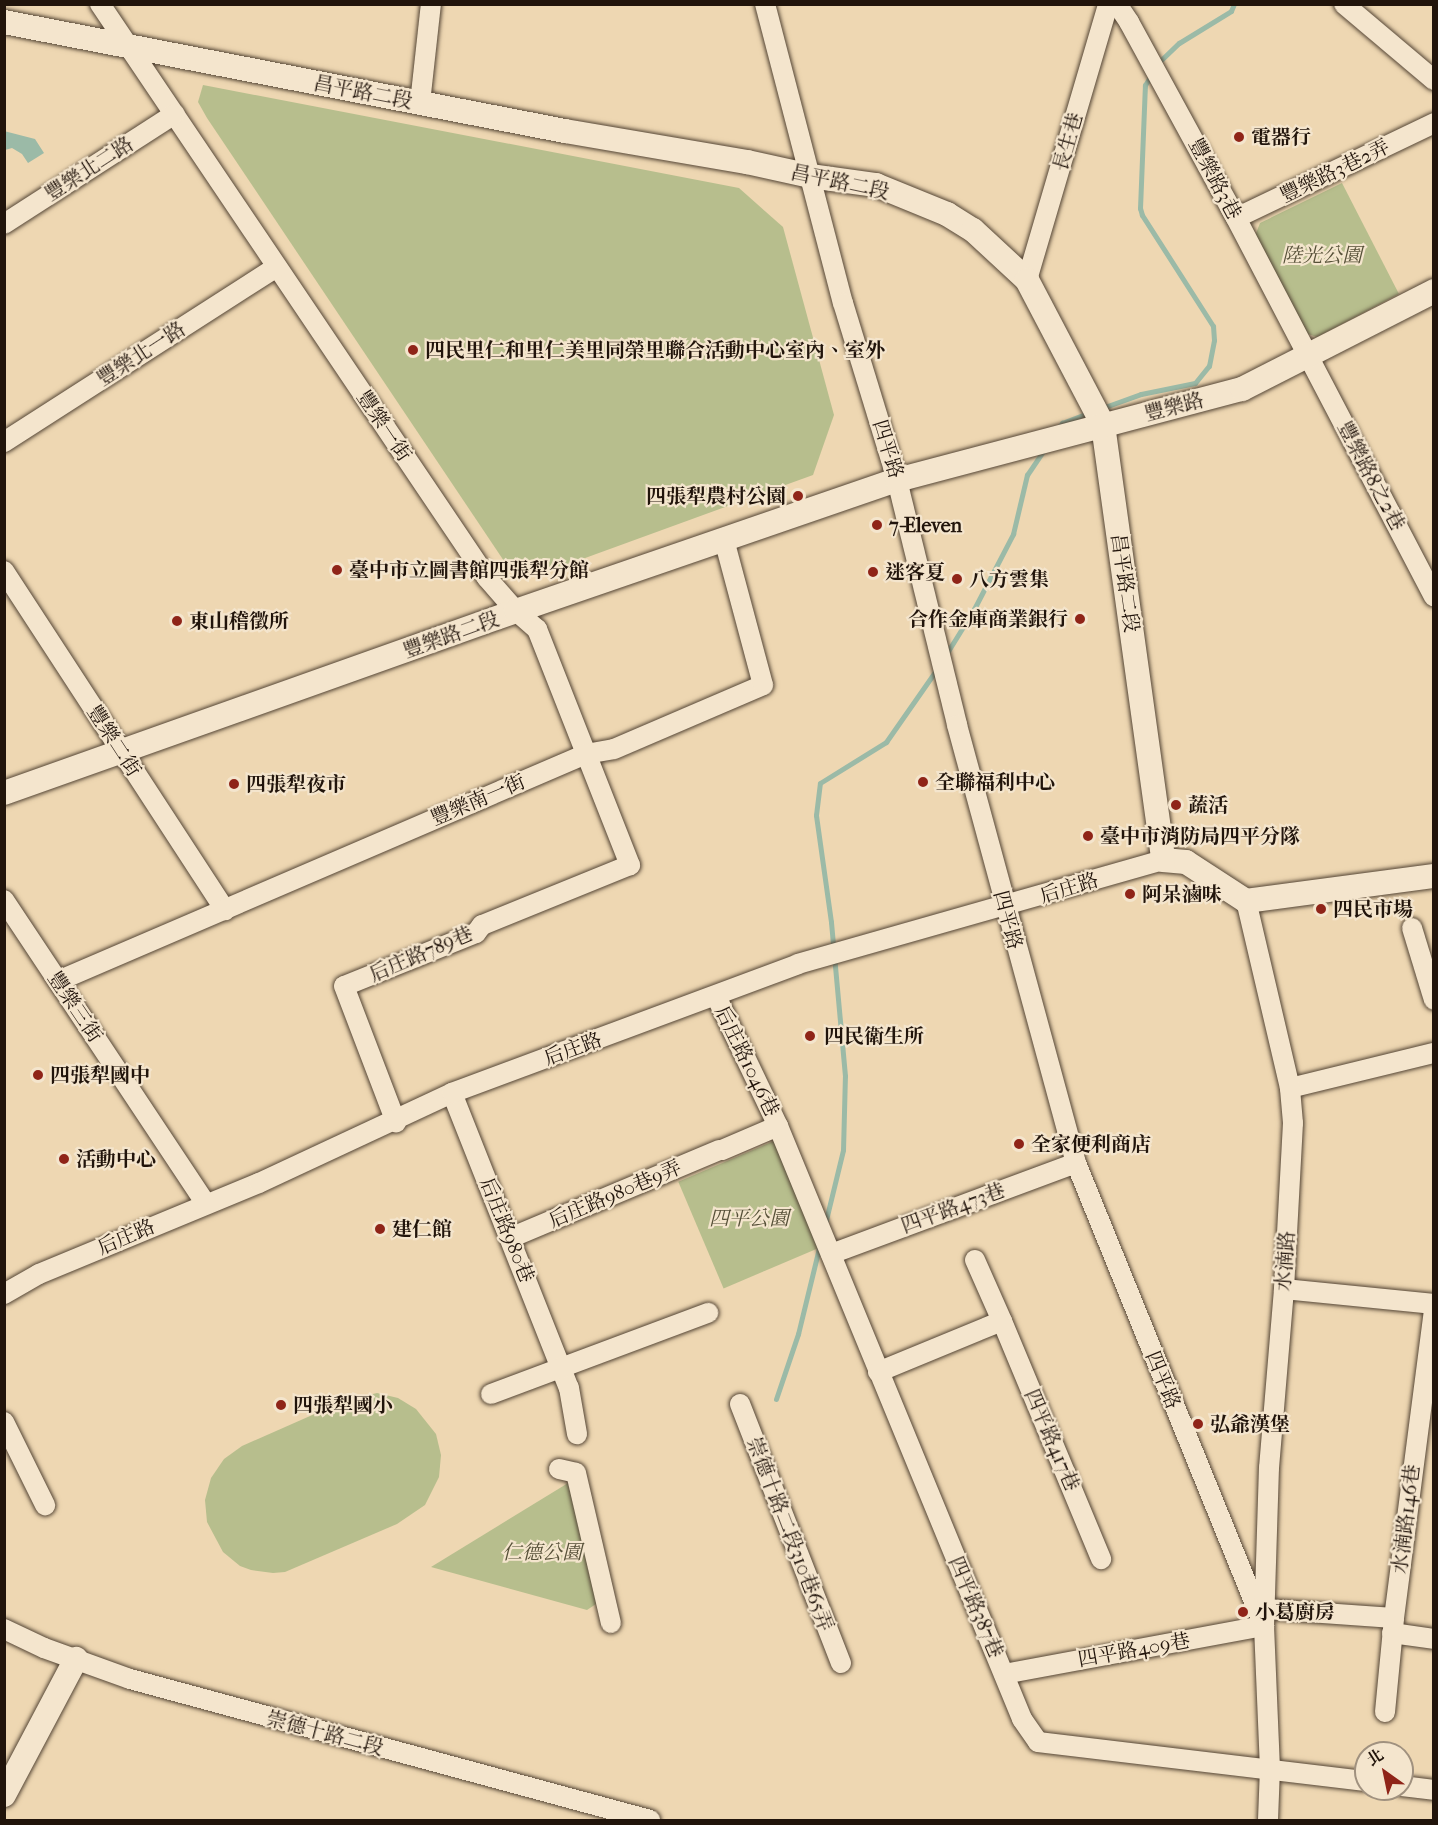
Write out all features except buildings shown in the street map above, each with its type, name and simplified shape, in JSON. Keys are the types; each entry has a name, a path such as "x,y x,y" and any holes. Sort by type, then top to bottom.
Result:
{"street":[{"name":"豐樂一街","path":"100,4 487,578 516,611 537,629 630,865"},
{"path":"420,102 431,4"},
{"name":"四平路","path":"765,4 843,303 897,480 957,725 1076,1163 1265,1618 1270,1768 1268,1821"},
{"name":"長生巷","path":"1027,280 1108,4"},
{"name":"豐樂路3巷","path":"1117,4 1130,22 1308,356"},
{"path":"1344,4 1434,80"},
{"name":"昌平路二段","path":"4,22 747,162 810,176 876,185 942,211 973,230 1027,280 1103,425 1163,860"},
{"name":"豐樂北二路","path":"4,224 174,114"},
{"name":"豐樂路3巷2弄","path":"1236,218 1434,123"},
{"name":"豐樂北一路","path":"4,442 277,267"},
{"name":"豐樂路","path":"897,480 1242,389 1434,291"},
{"name":"豐樂路8之2巷","path":"1308,356 1434,596"},
{"name":"豐樂路二段","path":"4,793 122,753 516,611 897,480"},
{"name":"豐樂南一街","path":"58,981 586,754 614,749 763,685 724,539"},
{"name":"豐樂二街","path":"4,571 225,910"},
{"path":"1163,860 1186,862 1246,901 1434,876"},
{"name":"后庄路","path":"4,1294 39,1274 396,1122 452,1093 798,964 1005,907 1163,860"},
{"name":"后庄路789巷","path":"396,1122 344,986 476,933 482,926 630,865"},
{"name":"豐樂三街","path":"4,900 206,1204"},
{"name":"水湳路","path":"1246,901 1290,1088 1293,1123 1284,1289 1269,1468 1265,1618"},
{"path":"1412,928 1434,1000"},
{"name":"后庄路1046巷","path":"716,996 778,1126 831,1254"},
{"path":"1290,1088 1434,1053"},
{"name":"后庄路980巷","path":"452,1093 569,1388 577,1434"},
{"name":"后庄路1046巷","path":"721,1150 778,1126"},
{"name":"后庄路980巷9弄","path":"510,1238 721,1150"},
{"name":"四平路473巷","path":"831,1254 1076,1163"},
{"name":"四平路387巷","path":"831,1254 1022,1719 1038,1743 1270,1768"},
{"name":"四平路417巷","path":"975,1260 1101,1559"},
{"path":"1284,1289 1434,1304"},
{"path":"491,1394 708,1312"},
{"name":"水湳路146巷","path":"1385,1712 1393,1625 1434,1312"},
{"path":"878,1372 1002,1321"},
{"name":"崇德十路二段310巷65弄","path":"740,1404 841,1663"},
{"path":"4,1422 45,1505"},
{"path":"559,1469 576,1473 611,1623"},
{"name":"四平路409巷","path":"1004,1674 1265,1618 1393,1625 1434,1639"},
{"name":"崇德十路二段","path":"4,1629 130,1679 650,1821"},
{"path":"4,1795 76,1659"},
{"path":"1270,1768 1354,1779"},
{"path":"1414,1787 1434,1790"}],"green space":[{"path":"203,85 739,188 783,227 834,415 813,475 544,573 529,573 508,567 207,118 198,102"},
{"name":"陸光公園","path":"1342,183 1399,294 1317,337 1305,333 1255,236 1260,223"},
{"name":"四平公園","path":"774,1141 819,1248 724,1288 678,1182"},
{"path":"377,1393 398,1398 416,1409 436,1434 441,1455 439,1477 425,1505 397,1524 285,1572 251,1570 240,1566 223,1552 207,1522 205,1500 211,1478 224,1459 242,1446 344,1401"},
{"name":"仁德公園","path":"573,1480 599,1602 587,1610 431,1567"}],"shaded area":[{"path":"4,131 35,139 44,153 28,163 22,154 12,148 5,150"}],"waterway":[{"path":"1158,63 1179,43 1231,11 1234,4"},
{"path":"1102,408 1141,394 1195,383 1209,366 1214,340 1213,326 1142,215 1140,208 1145,85 1152,74"},
{"path":"1057,430 1062,423 1090,412"},
{"path":"945,656 974,609 1013,534 1027,475 1044,450"},
{"path":"825,1224 843,1150 845,1076 831,922 816,815 820,783 886,742 937,669"},
{"path":"776,1399 798,1334 820,1244"}],"place":[{"name":"電器行","path":"1239,137"},
{"name":"四民里仁和里仁美里同榮里聯合活動中心室內、室外","path":"413,350"},
{"name":"四張犁農村公園","path":"798,496"},
{"name":"7-Eleven","path":"877,525"},
{"name":"臺中市立圖書館四張犁分館","path":"337,570"},
{"name":"迷客夏","path":"873,572"},
{"name":"八方雲集","path":"957,579"},
{"name":"合作金庫商業銀行","path":"1080,619"},
{"name":"東山稽徵所","path":"177,621"},
{"name":"全聯福利中心","path":"923,782"},
{"name":"四張犁夜市","path":"234,784"},
{"name":"蔬活","path":"1176,805"},
{"name":"臺中市消防局四平分隊","path":"1088,836"},
{"name":"阿呆滷味","path":"1130,894"},
{"name":"四民市場","path":"1321,909"},
{"name":"四民衛生所","path":"810,1036"},
{"name":"四張犁國中","path":"38,1075"},
{"name":"全家便利商店","path":"1019,1144"},
{"name":"活動中心","path":"64,1159"},
{"name":"建仁館","path":"380,1229"},
{"name":"四張犁國小","path":"281,1405"},
{"name":"弘爺漢堡","path":"1198,1424"},
{"name":"小葛廚房","path":"1243,1612"}]}
